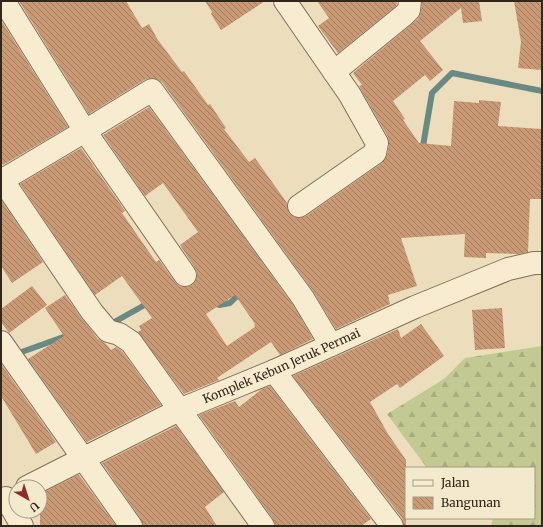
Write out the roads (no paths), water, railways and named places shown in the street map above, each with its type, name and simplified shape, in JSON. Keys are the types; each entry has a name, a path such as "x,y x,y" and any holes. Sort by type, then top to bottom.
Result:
{"street":[{"path":"4,1 85,132 185,275"},
{"path":"284,1 350,94 377,144 375,152 299,206"},
{"path":"334,72 404,15 409,10 410,1"},
{"path":"263,526 131,342 119,334 105,328 92,312 1,179 85,132 152,90 303,298 331,345"},
{"name":"Komplek Kebun Jeruk Permai","path":"42,479 179,410 274,371 416,306 508,269 534,263 542,263"},
{"path":"2,343 131,526"},
{"path":"274,371 392,526"}],"waterway":[{"path":"422,152 432,93 452,73 542,91"},
{"path":"214,302 219,305 230,303 242,291"},
{"path":"109,325 150,302"},
{"path":"16,354 69,335"}]}
